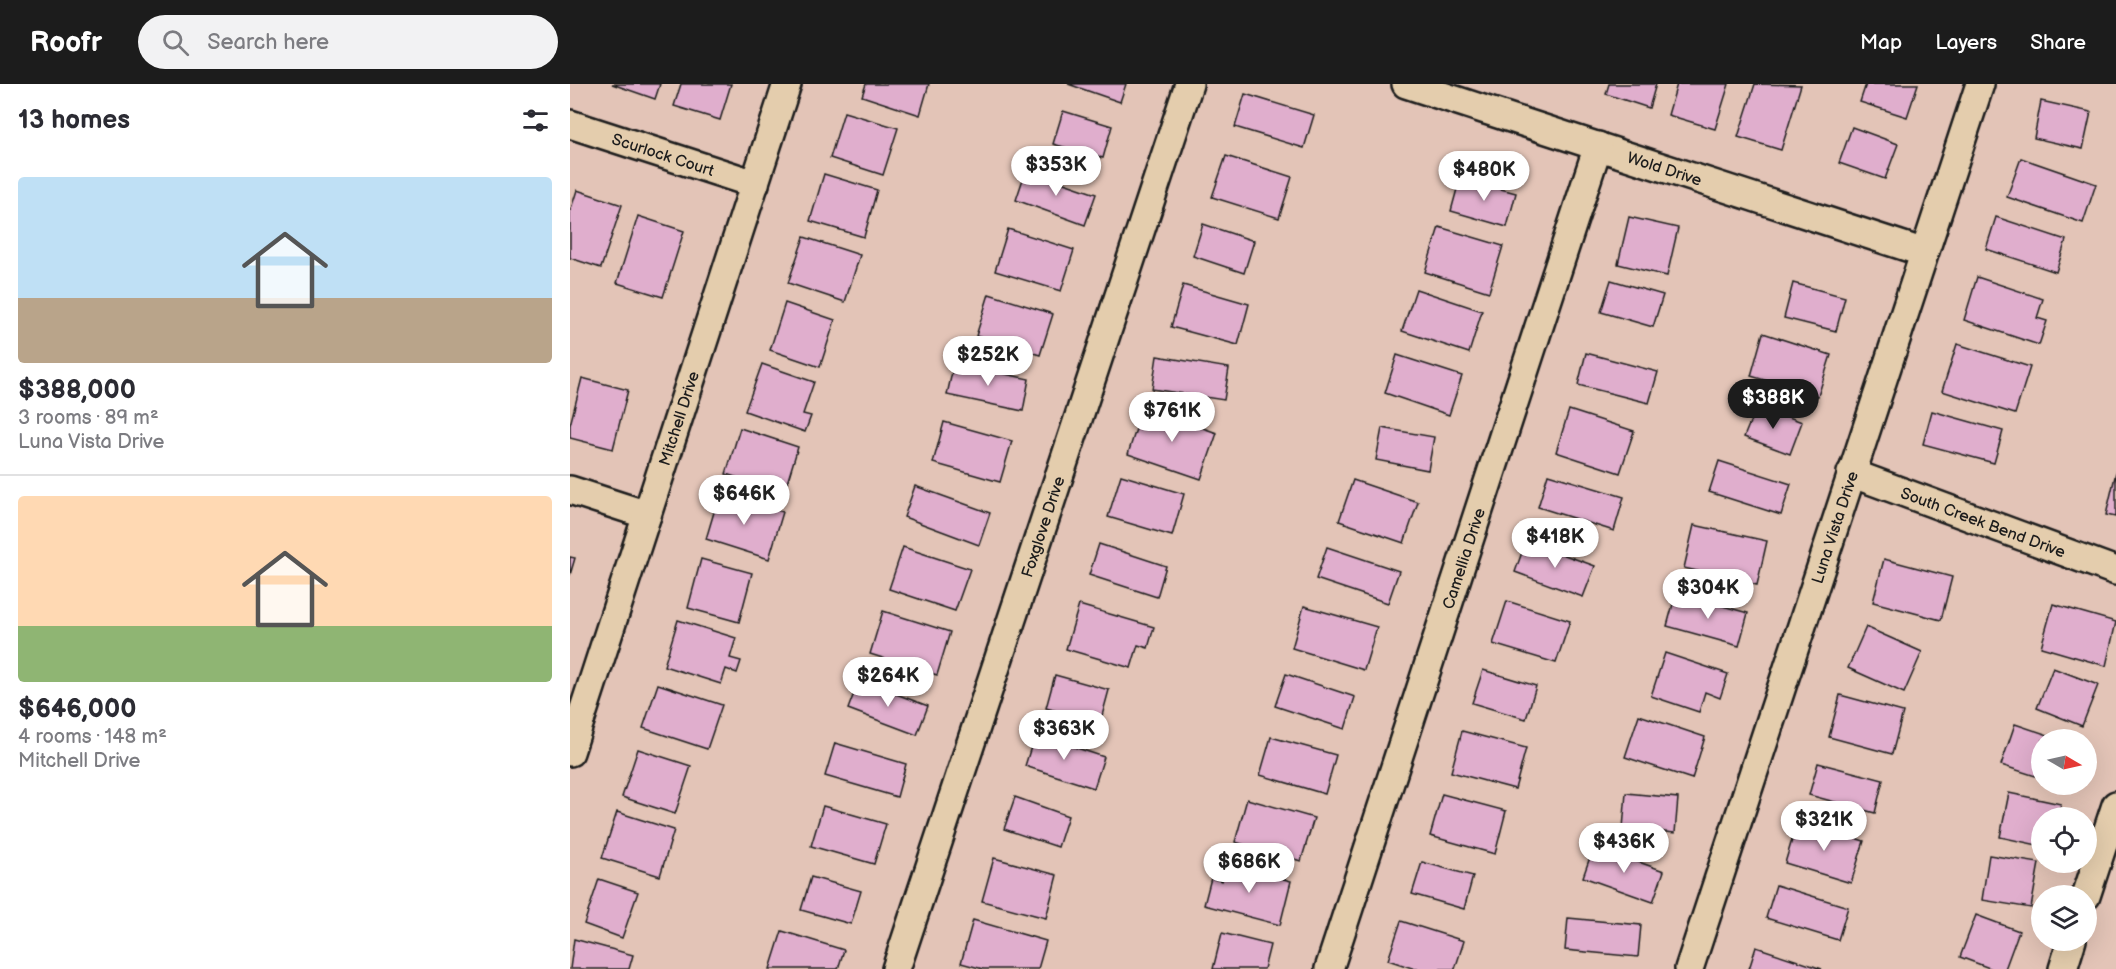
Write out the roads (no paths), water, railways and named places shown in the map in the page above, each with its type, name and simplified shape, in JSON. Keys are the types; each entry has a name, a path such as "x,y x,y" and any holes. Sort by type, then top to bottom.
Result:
{"street":[{"name":"Mitchell Drive","path":"570,753 787,84"},
{"name":"Foxglove Drive","path":"896,969 1189,84"},
{"name":"Wold Drive","path":"1406,84 1922,252"},
{"name":"Luna Vista Drive","path":"1689,969 1922,252 1980,84"},
{"name":"Scurlock Court","path":"570,124 755,184"},
{"name":"Camellia Drive","path":"1329,969 1598,147"},
{"name":"South Creek Bend Drive","path":"1851,473 2116,571"},
{"path":"570,490 647,515"},
{"path":"2090,885 2116,805"},
{"path":"2063,969 2069,951"}]}
